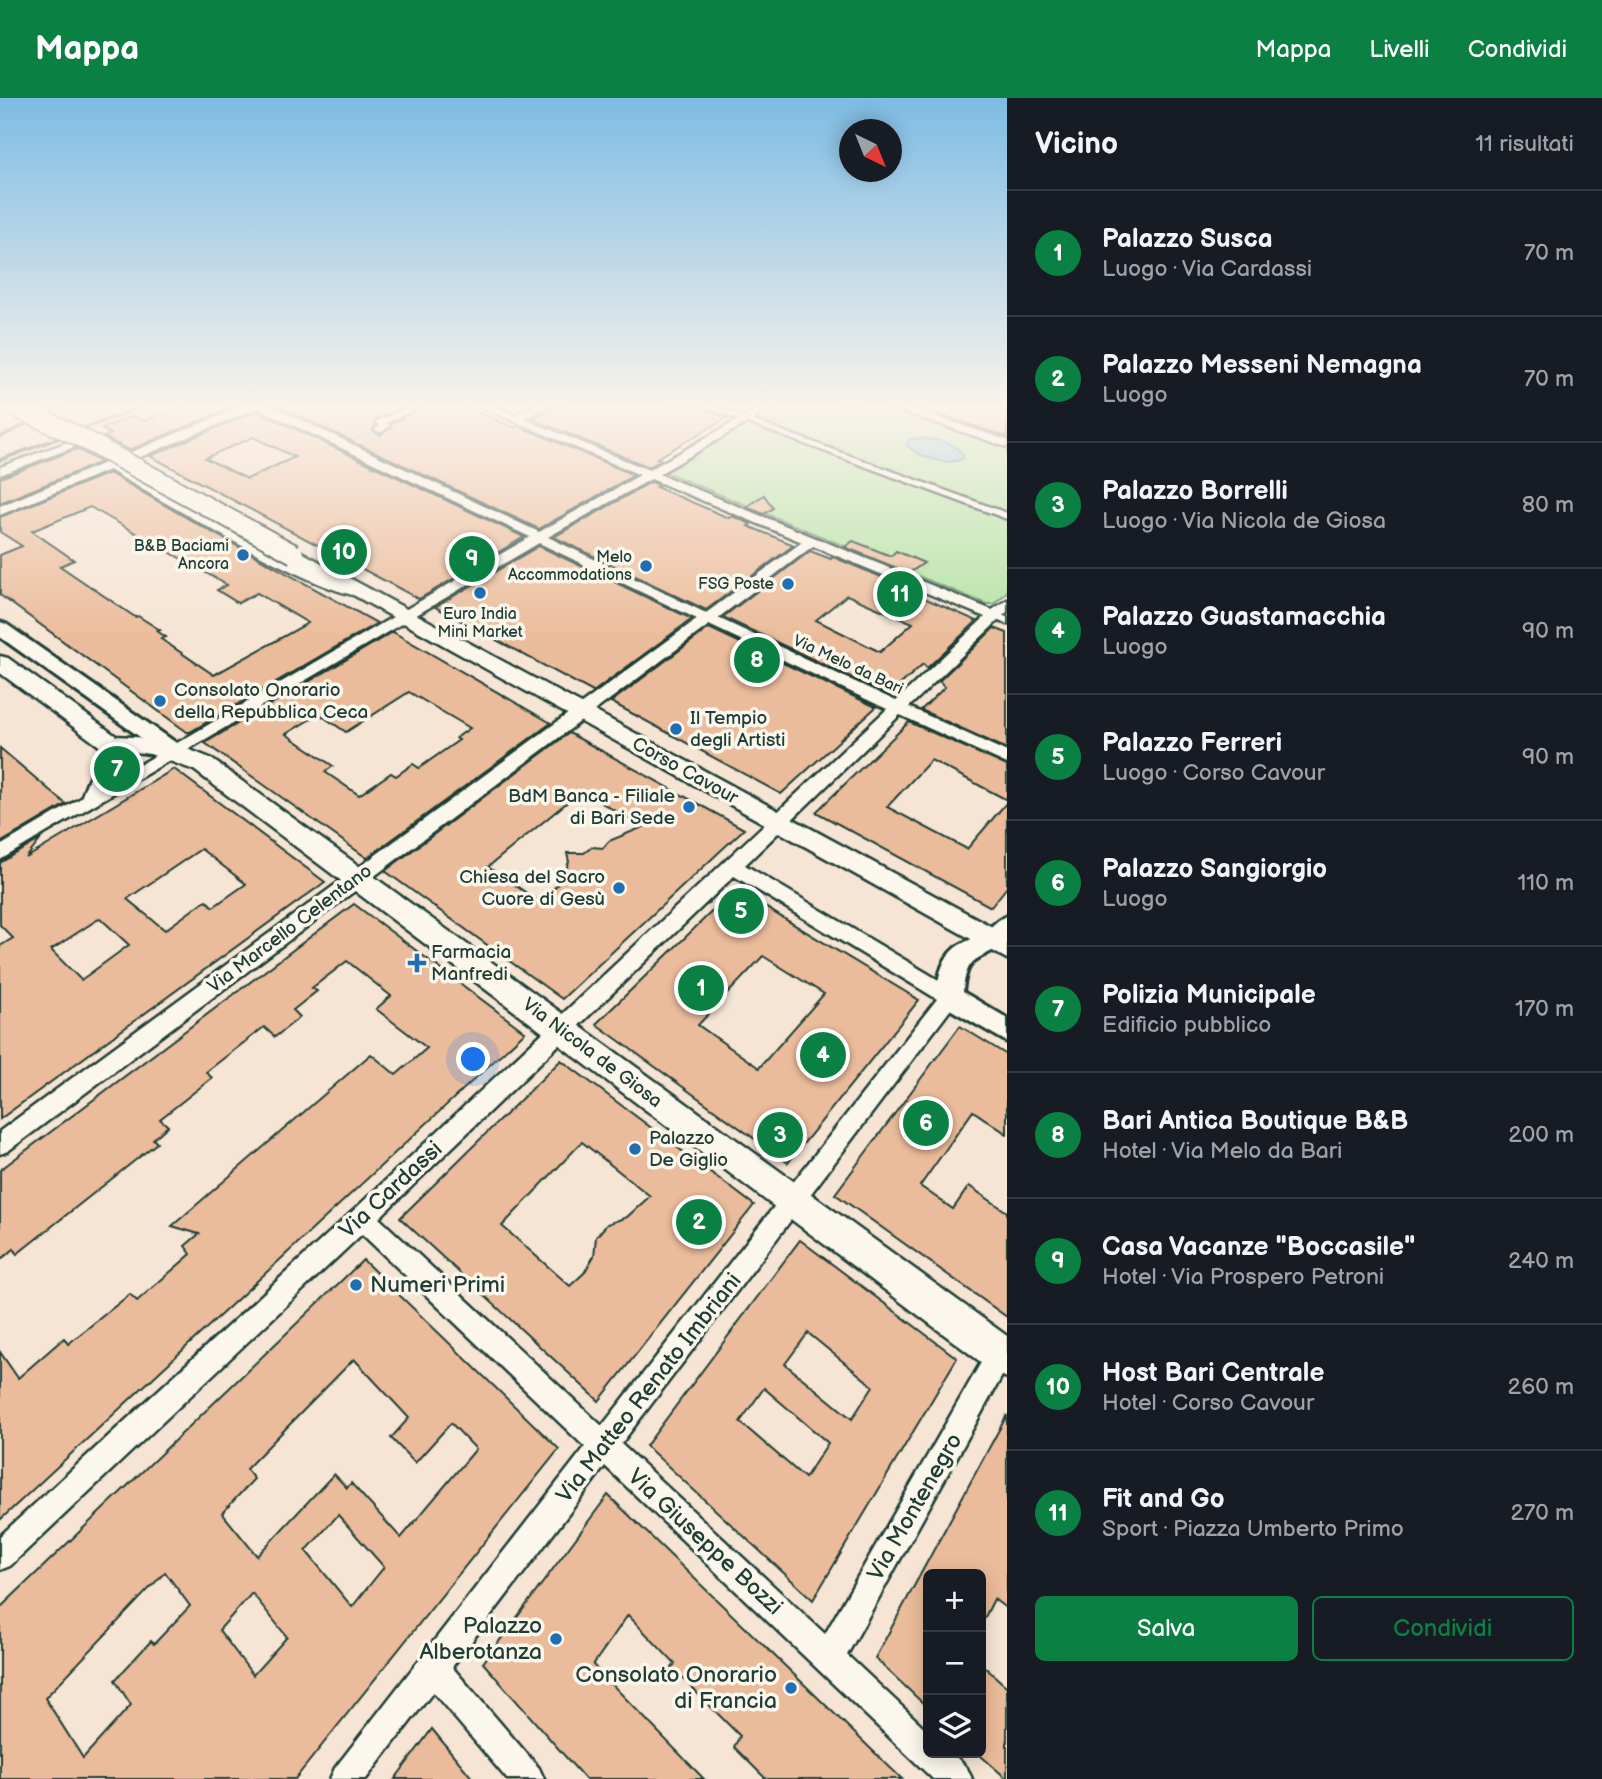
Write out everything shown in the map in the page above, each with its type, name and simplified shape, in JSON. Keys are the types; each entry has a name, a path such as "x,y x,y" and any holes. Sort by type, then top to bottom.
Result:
{"main road":[{"name":"Corso Cavour","path":"163,482 779,821 1003,938"},
{"path":"0,663 110,743"},
{"name":"Via Nicola de Giosa","path":"110,743 176,751 202,764 1004,1357"}],"street":[{"path":"0,511 68,482"},
{"name":"Corso Cavour","path":"148,482 281,561 338,588 364,593"},
{"name":"Via Melo da Bari","path":"426,482 1007,759"},
{"path":"0,854 404,616 638,482"},
{"path":"669,482 1001,619"},
{"path":"916,482 1007,516"},
{"name":"Via Marcello Celentano","path":"0,1144 812,541"},
{"name":"Via Cardassi","path":"0,1556 362,1218 898,708 1001,619 1007,604"},
{"path":"2,629 176,751"},
{"path":"88,803 100,782 105,754 110,743"},
{"path":"732,866 1007,1031"},
{"path":"950,997 952,970 959,957 969,950 1003,938"},
{"name":"Via Matteo Renato Imbriani","path":"346,1779 950,997"},
{"name":"Via Giuseppe Bozzi","path":"362,1218 956,1779"},
{"name":"Via Montenegro","path":"828,1658 1004,1357"},
{"path":"432,1668 528,1779"}],"shaded area":[{"path":"201,482 388,482 275,522"}],"green space":[{"path":"690,482 1007,482 1007,592 994,604 986,604"}],"building":[{"path":"0,482 51,482 0,503"},
{"path":"86,482 125,482 377,623 187,732 0,595 0,555 22,546 0,532 0,517","holes":["90,507 227,585 217,590 238,603 257,593 308,623 214,675 161,639 166,637 157,631 160,630 138,616 135,617 60,566 74,560 32,531"]},
{"path":"200,482 408,482 524,537 419,599"},
{"path":"440,482 621,482 539,529"},
{"path":"652,482 660,485 656,487 729,518 732,516 751,524 748,526 794,545 706,610 554,537"},
{"path":"764,495 773,508 764,514 746,507"},
{"path":"853,541 891,556 896,551 924,563 909,573 845,547"},
{"path":"539,546 692,619 593,692 435,607"},
{"path":"810,551 831,559 833,557 896,583 894,585 977,621 927,668 923,664 889,695 723,617","holes":["847,595 913,623 880,652 816,620"]},
{"path":"709,628 876,707 781,794 611,702"},
{"path":"994,628 1007,633 1007,749 921,710 945,687 939,681"},
{"path":"393,632 551,723 367,858 205,743","holes":["409,692 470,728 456,738 459,740 419,768 413,764 396,776 391,773 359,795 325,772 333,766 286,734 319,714 346,732"]},
{"path":"909,722 1007,766 1007,800 931,760 887,807 967,849 1007,802 1007,887 991,907 816,812"},
{"path":"569,733 744,829 562,999 385,871","holes":["581,791 643,827 609,841 603,848 592,847 584,853 567,853 569,862 566,876 540,902 488,867"]},
{"path":"0,748 66,804 0,843"},
{"path":"174,769 325,882 0,1119 0,946 13,938 0,925 0,863 41,839 26,858","holes":["201,849 246,884 213,907 206,900 165,930 127,899","100,918 129,945 81,980 51,950"]},
{"path":"735,889 919,1000 788,1163 596,1024","holes":["763,956 824,994 759,1068 698,1025"]},
{"path":"354,904 525,1032 0,1520 0,1352 18,1378 64,1338 68,1344 130,1294 137,1301 191,1254 185,1246 199,1234 172,1226 371,1054 396,1075 427,1048 376,1009 391,996 347,961 312,988 317,991 293,1010 300,1017 275,1037 264,1027 206,1072 212,1078 160,1119 168,1126 153,1139 157,1143 17,1254 14,1249 0,1260 0,1170"},
{"path":"960,1026 1007,1055 1007,1134 973,1111 920,1186 953,1209 969,1186 1007,1212 1007,1317 835,1194"},
{"path":"561,1060 754,1205 599,1401 400,1218","holes":["582,1142 650,1196 627,1217 607,1224 596,1237 594,1256 584,1273 570,1286 502,1226"]},
{"path":"800,1240 957,1358 813,1600 646,1446","holes":["808,1333 873,1386 852,1419 785,1364","764,1388 828,1443 805,1478 740,1422"]},
{"path":"363,1260 559,1449 295,1779 0,1779 0,1608","holes":["354,1359 409,1418 391,1438 415,1463 451,1423 476,1449 401,1538 351,1483 347,1488 334,1474 257,1556 222,1513 254,1479 246,1469","338,1515 384,1567 352,1607 306,1551","165,1572 190,1606 154,1644 151,1641 115,1680 131,1705 83,1758 45,1698","252,1593 287,1637 253,1675 219,1630"]},
{"path":"1007,1415 1007,1609 994,1599 986,1615 986,1569 923,1569"},
{"path":"608,1495 902,1779 766,1779 734,1747 740,1736 672,1668 675,1664 628,1615 593,1665 704,1779 585,1779 483,1663"},
{"path":"923,1570 923,1703 875,1658"},
{"path":"986,1668 1007,1687 1007,1779 983,1758 986,1758"},
{"path":"432,1729 473,1779 395,1779"}],"place":[{"name":"Host Bari Centrale","path":"344,552"},
{"name":"B&B Baciami Ancora","path":"243,555"},
{"name":"Casa Vacanze \"Boccasile\"","path":"472,559"},
{"name":"Melo Accommodations","path":"646,566"},
{"name":"FSG Poste","path":"788,584"},
{"name":"Euro India Mini Market","path":"480,593"},
{"name":"Fit and Go","path":"900,594"},
{"name":"Bari Antica Boutique B&B","path":"757,660"},
{"name":"Consolato Onorario della Repubblica Ceca","path":"160,701"},
{"name":"Il Tempio degli Artisti","path":"676,729"},
{"name":"Polizia Municipale","path":"117,769"},
{"name":"BdM Banca - Filiale di Bari Sede","path":"689,807"},
{"name":"Chiesa del Sacro Cuore di Gesù","path":"619,888"},
{"name":"Palazzo Ferreri","path":"741,911"},
{"name":"Farmacia Manfredi","path":"417,963"},
{"name":"Palazzo Susca","path":"701,988"},
{"name":"Palazzo Guastamacchia","path":"823,1055"},
{"name":"Palazzo Sangiorgio","path":"926,1123"},
{"name":"Palazzo Borrelli","path":"780,1135"},
{"name":"Palazzo De Giglio","path":"635,1149"},
{"name":"Palazzo Messeni Nemagna","path":"699,1222"},
{"name":"Numeri Primi","path":"356,1285"},
{"name":"Palazzo Alberotanza","path":"556,1639"},
{"name":"Consolato Onorario di Francia","path":"791,1688"}]}
